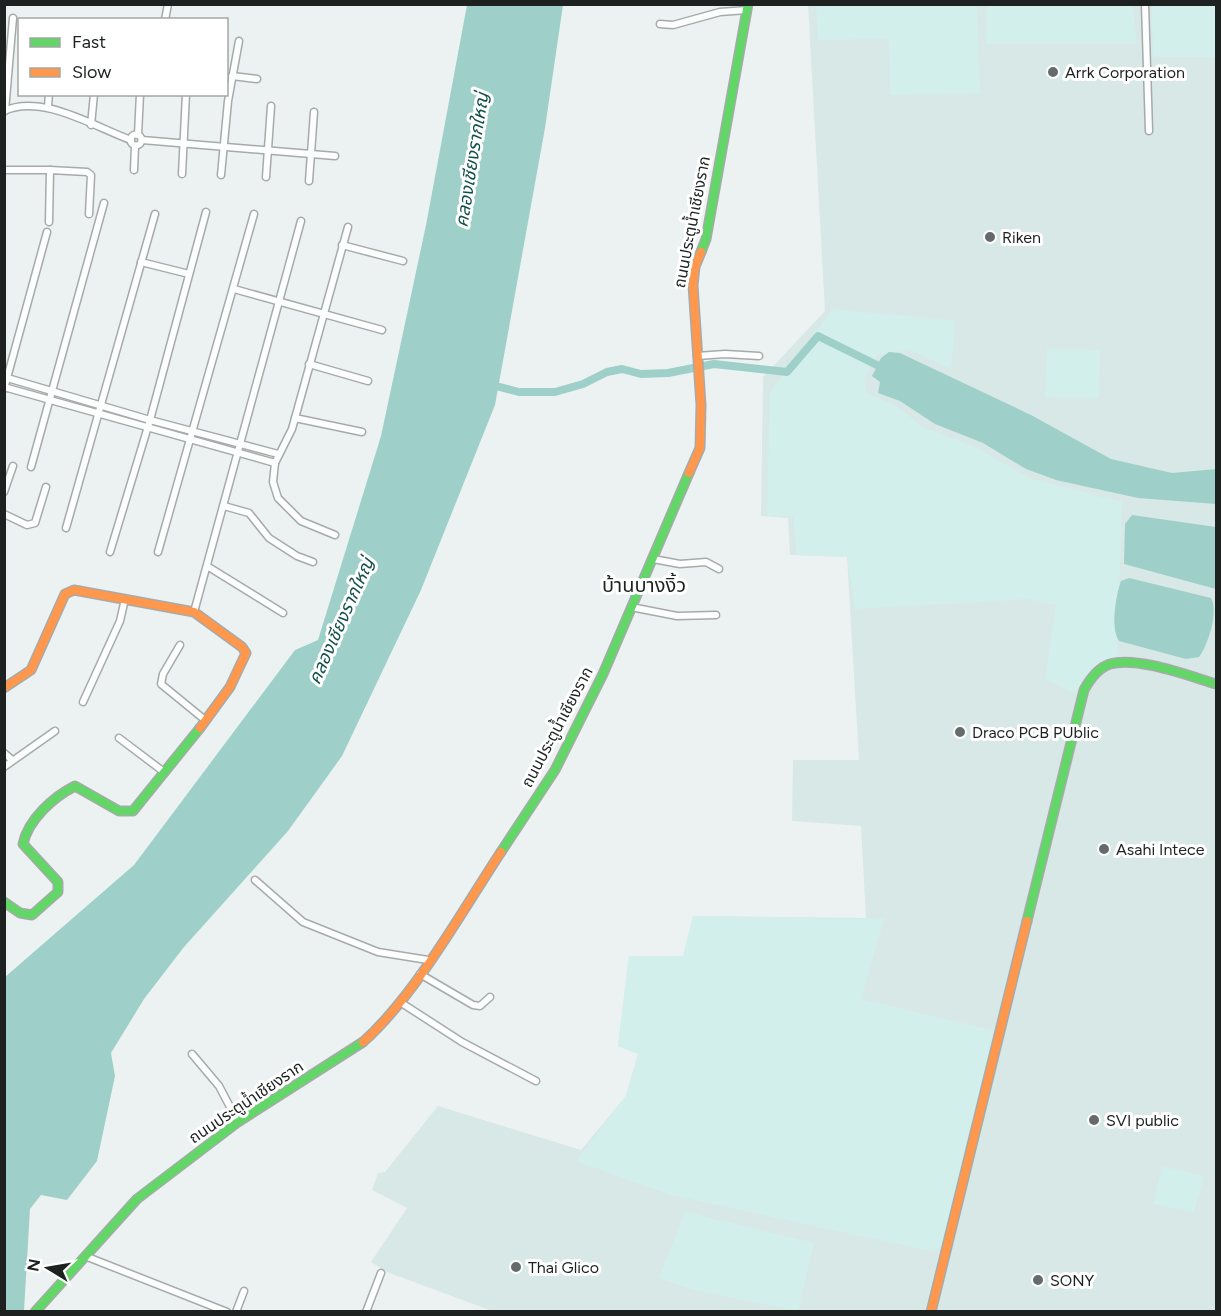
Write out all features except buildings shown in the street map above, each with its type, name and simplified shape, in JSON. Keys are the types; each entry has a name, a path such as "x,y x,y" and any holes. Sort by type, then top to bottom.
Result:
{"street":[{"path":"1145,4 1149,131"},
{"path":"660,24 673,25 747,7"},
{"name":"ถนนประตูน้ำเชียงราก","path":"35,1311 137,1199 238,1122 357,1047 400,1002 555,770 603,674 700,448 699,374 692,298 695,267 706,239 747,7"},
{"path":"13,18 5,111 25,104 48,106 133,143"},
{"path":"221,175 232,76 239,41"},
{"path":"232,76 257,79"},
{"path":"48,106 49,96"},
{"path":"91,125 94,96"},
{"path":"140,96 140,138"},
{"path":"182,174 186,96"},
{"path":"266,177 271,106"},
{"path":"309,181 314,112"},
{"path":"133,143 140,138 182,145 224,145 335,156"},
{"path":"133,143 134,170"},
{"path":"4,170 87,172 91,175 89,214"},
{"path":"49,222 50,170"},
{"path":"31,467 54,391 104,202"},
{"path":"110,552 150,420 206,212"},
{"path":"66,528 155,214"},
{"path":"158,552 194,432 254,214"},
{"path":"194,612 301,221"},
{"path":"334,535 301,521 289,511 278,498 273,482 275,463 290,436 348,227"},
{"path":"47,232 6,377 5,388 275,463"},
{"path":"342,245 404,261"},
{"path":"141,262 189,274"},
{"path":"234,289 382,330"},
{"path":"697,357 725,354 759,356"},
{"path":"309,364 368,381"},
{"path":"6,377 150,420 278,454"},
{"path":"295,418 362,432"},
{"path":"4,492 13,466"},
{"path":"4,514 27,525 35,523 46,487"},
{"path":"224,506 249,513 270,538 297,556 313,562"},
{"path":"653,559 680,564 706,562 719,570"},
{"path":"206,569 283,613"},
{"path":"4,688 32,670 69,591 125,598 194,612 242,646 246,653 229,687 133,811 126,813 119,811 80,786 70,787 42,812 23,839 23,844 58,882 58,892 32,915 20,913 4,902"},
{"path":"82,702 120,621 125,598"},
{"path":"631,607 677,616 716,615"},
{"path":"180,645 163,674 161,684 205,720"},
{"path":"931,1311 1084,690 1095,674 1116,662 1131,663 1216,684"},
{"path":"4,767 11,759 55,730"},
{"path":"119,738 164,772"},
{"path":"4,753 11,759"},
{"path":"255,880 303,922 378,952 428,960"},
{"path":"420,974 473,1005 480,1006 490,997"},
{"path":"400,1002 461,1041 536,1081"},
{"path":"192,1054 219,1086 238,1122"},
{"path":"85,1256 227,1311"},
{"path":"366,1311 381,1273"},
{"path":"236,1311 244,1291"}],"shaded area":[{"path":"808,5 1216,5 1216,1311 492,1311 387,1272 371,1262 407,1208 372,1190 378,1173 385,1172 438,1106 581,1150 626,1096 638,1054 618,1046 629,956 683,956 693,916 866,918 861,826 792,821 793,760 859,760 847,557 790,555 788,518 761,516 763,377 825,311"},
{"path":"816,5 977,5 980,93 890,95 889,39 818,40"},
{"path":"987,5 1133,5 1137,44 986,44"},
{"path":"1152,5 1216,5 1216,57 1153,57"},
{"path":"833,309 956,321 951,369 910,350 877,355 864,379 867,394 893,404 923,427 974,447 1032,479 1122,502 1117,659 1109,660 1093,670 1077,694 1045,679 1056,605 1029,599 855,609 847,557 797,555 793,516 767,516 770,392"},
{"path":"1047,349 1100,350 1099,398 1045,397"},
{"path":"693,916 884,919 861,999 995,1031 945,1242 939,1249 930,1251 671,1195 576,1161 626,1096 638,1054 618,1046 629,956 683,956"},
{"path":"1162,1166 1204,1176 1194,1212 1153,1204"},
{"path":"685,1212 814,1243 798,1311 694,1290 659,1278"}],"water":[{"name":"คลองเชียงรากใหญ่","path":"467,5 563,5 545,128 495,405 421,590 342,756 288,831 184,947 144,999 111,1053 115,1076 97,1161 67,1200 41,1195 30,1209 24,1311 5,1311 5,977 134,865 295,650 318,640 381,436 426,225"},
{"path":"889,352 900,353 1031,415 1111,459 1172,473 1216,469 1216,504 1138,498 1056,480 1026,469 983,443 935,424 900,401 878,393 880,382 872,376 881,358"},
{"path":"1132,515 1216,527 1216,589 1124,564 1125,524"},
{"path":"1129,578 1211,598 1213,619 1206,645 1199,657 1186,659 1119,641 1114,620 1117,594 1121,581"}],"waterway":[{"path":"488,384 519,392 555,392 583,384 607,372 622,369 641,374 668,373 714,364 787,372 818,336 887,370"}],"traffic: fast":[{"path":"701,252 706,239 748,4"},
{"path":"501,852 555,770 603,674 689,473"},
{"path":"1027,921 1084,690 1092,678 1102,668 1121,662 1163,668 1216,684"},
{"path":"4,902 20,913 32,915 58,892 58,882 23,844 30,826 50,803 75,786 119,811 133,811 200,728"},
{"path":"35,1312 137,1199 238,1122 363,1042"}],"traffic: slow":[{"path":"689,473 700,448 701,405 693,285 695,267 701,252"},
{"path":"4,688 31,670 65,594 74,590 194,612 242,647 246,653 230,687 200,728"},
{"path":"363,1042 401,1001 419,977 501,852"},
{"path":"931,1312 1027,921"}],"place":[{"name":"Arrk Corporation","path":"1053,72"},
{"name":"Riken","path":"990,237"},
{"name":"Draco PCB PUblic","path":"960,732"},
{"name":"Asahi Intece","path":"1104,849"},
{"name":"SVI public","path":"1094,1120"},
{"name":"Thai Glico","path":"516,1267"},
{"name":"SONY","path":"1038,1280"}],"district":[{"name":"บ้านบางงิ้ว","path":"644,585"}]}
